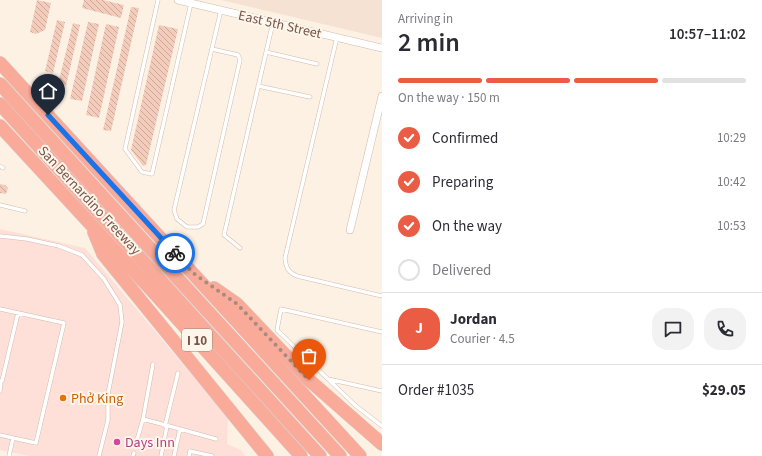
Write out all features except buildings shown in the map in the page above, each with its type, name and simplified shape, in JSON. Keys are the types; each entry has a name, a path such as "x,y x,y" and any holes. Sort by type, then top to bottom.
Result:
{"highway":[{"name":"San Bernardino Freeway","path":"0,63 360,456"},
{"path":"0,84 340,456"},
{"path":"0,104 320,456"},
{"name":"San Bernardino Freeway","path":"0,126 301,456"},
{"path":"91,225 103,254 267,456"},
{"path":"193,273 237,304 309,380 382,444"}],"street":[{"name":"East 5th Street","path":"178,0 382,48"},
{"path":"350,230 382,96"}],"lane":[{"path":"158,0 125,149 142,172 152,174 191,3"},
{"path":"212,49 238,55 240,60 203,224 198,227 186,227 177,219 174,210 221,10"},
{"path":"240,248 224,235 273,22"},
{"path":"337,37 285,258 286,266 289,272 297,276 382,296"},
{"path":"266,52 317,64"},
{"path":"258,86 310,98"},
{"path":"0,205 25,212"},
{"path":"0,236 53,244 82,255 104,279 120,305 122,322 108,394 108,420 99,456"},
{"path":"0,308 64,323 36,443 0,435"},
{"path":"382,332 281,309 276,330 356,406 382,426"},
{"path":"0,391 1,381 18,313"},
{"path":"137,440 143,419 153,364"},
{"path":"161,456 178,373"},
{"path":"328,379 382,392"},
{"path":"143,419 216,439"},
{"path":"174,456 180,429"},
{"path":"9,456 13,438"},
{"path":"189,456 190,451 212,456"}],"shaded area":[{"path":"221,0 382,0 382,38"},
{"path":"0,229 85,248 228,418 227,444 241,450 245,456 29,456 0,450"}],"way so far":[{"path":"175,253 193,273 237,304 309,380"}],"place":[{"name":"Phở King","path":"63,398"},
{"name":"Days Inn","path":"117,442"}],"route":[{"path":"48,115 175,253"}]}
